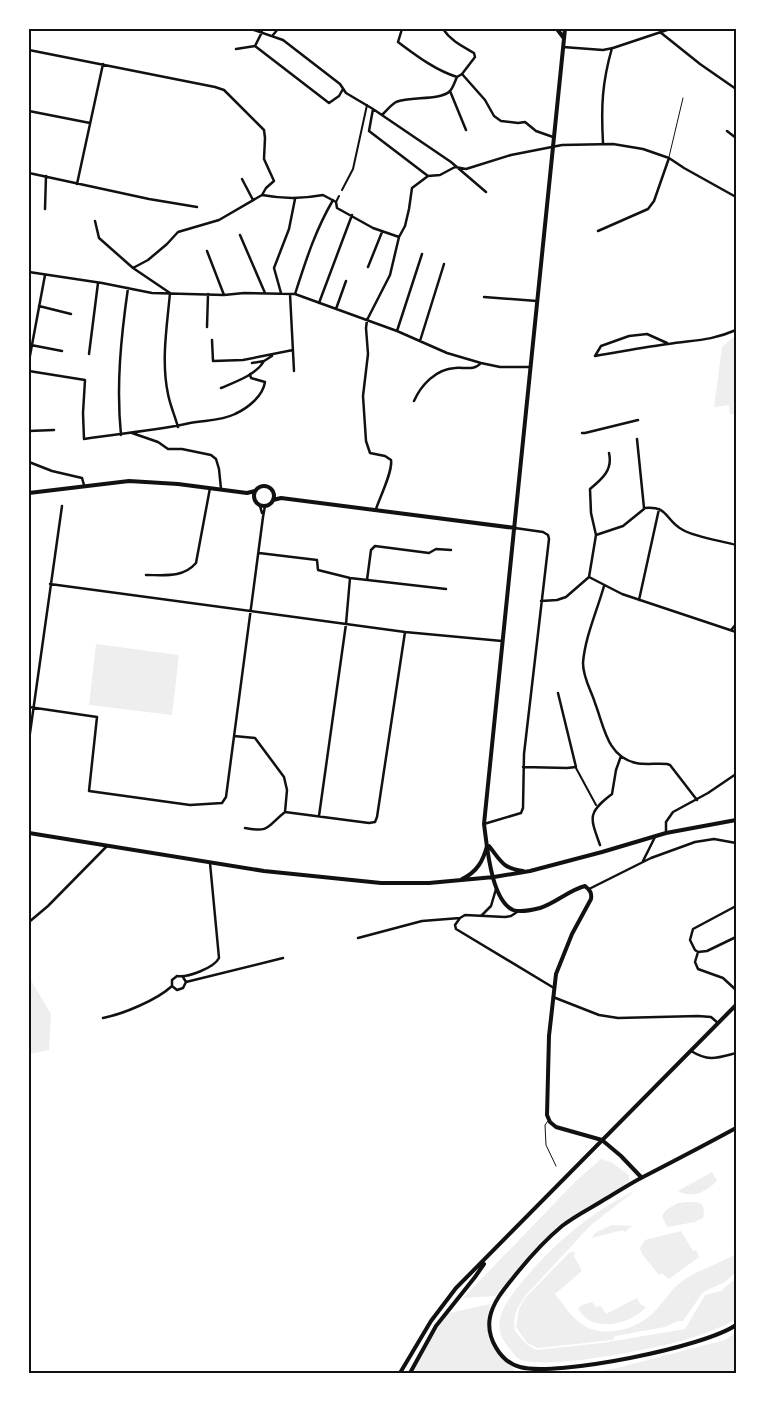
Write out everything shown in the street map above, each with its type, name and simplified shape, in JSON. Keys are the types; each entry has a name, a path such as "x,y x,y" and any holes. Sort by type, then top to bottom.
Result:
{"street":[{"path":"251,29 283,40 340,84 346,94 367,105 465,173 486,192"},
{"path":"273,35 278,29"},
{"path":"402,29 398,42 444,73 457,77"},
{"path":"382,115 394,103 418,97 440,97 450,91 457,77 462,74 475,56 474,53 456,43 443,29"},
{"path":"557,29 564,38"},
{"path":"565,29 484,824 497,888 503,902 510,908 518,911 531,910 548,905 585,886 592,894 563,954 556,974 549,1036 547,1112 549,1121 558,1128 602,1140 621,1156 641,1178"},
{"path":"563,47 603,50 670,29"},
{"path":"255,46 262,32"},
{"path":"660,32 700,64 736,89"},
{"path":"236,49 255,46 329,103 339,96 343,89"},
{"path":"603,143 602,92 612,48"},
{"path":"29,50 224,90 264,130 264,158 274,181 266,188 262,195 219,220 178,232 148,260 134,268"},
{"path":"77,184 103,64"},
{"path":"462,74 485,100 494,116 501,121 525,122 536,130 553,137"},
{"path":"450,91 466,130"},
{"path":"342,190 354,169 367,105"},
{"path":"373,109 369,131 428,176"},
{"path":"29,110 90,123"},
{"path":"727,131 736,138"},
{"path":"376,509 389,474 391,460 385,456 370,453 366,441 363,396 368,354 366,328 367,320 390,274 399,237 405,226 412,188 428,176 440,175 455,167 466,169 511,155 552,146 603,143 643,149 669,158 736,197"},
{"path":"598,231 648,209 654,200 669,158"},
{"path":"29,173 197,207"},
{"path":"45,209 46,176"},
{"path":"242,179 253,200"},
{"path":"262,195 280,199 323,195 334,201 338,208 373,228 399,237"},
{"path":"295,294 319,224 339,196"},
{"path":"281,293 274,268 288,229 295,199"},
{"path":"319,303 352,215"},
{"path":"94,222 99,238 134,268 170,294"},
{"path":"368,268 382,231"},
{"path":"240,235 264,293"},
{"path":"207,251 224,295"},
{"path":"397,331 422,254"},
{"path":"420,341 444,264"},
{"path":"29,272 98,282 152,293 295,294 397,331 447,353 500,367 530,367"},
{"path":"29,361 45,275"},
{"path":"336,309 346,281"},
{"path":"89,354 98,282"},
{"path":"121,435 119,381 121,342 128,288"},
{"path":"170,294 165,344 165,376 168,395 178,427"},
{"path":"207,327 208,294"},
{"path":"290,294 294,370"},
{"path":"484,297 537,301"},
{"path":"39,306 71,314"},
{"path":"668,344 646,334 629,336 601,346 595,356 721,337 736,330"},
{"path":"212,340 213,361 243,360 293,350"},
{"path":"31,345 62,351"},
{"path":"252,363 264,361 273,355"},
{"path":"221,388 250,374 261,366 264,361"},
{"path":"414,401 419,390 426,382 446,369 477,367 481,363"},
{"path":"29,371 85,380 84,439 178,427 190,423 227,417 248,407 264,388 264,382 251,378 250,374"},
{"path":"582,432 585,433 638,420"},
{"path":"29,431 54,430"},
{"path":"129,432 158,442 168,449 182,449 211,455 216,459 222,489"},
{"path":"637,439 644,508"},
{"path":"541,600 557,600 566,597 589,576 596,535 591,513 590,489 606,474 611,460 609,453"},
{"path":"29,462 52,471 82,478 84,485"},
{"path":"29,493 84,485 137,481 222,489 247,494 260,506 262,517 259,553 226,797 222,803 190,805 89,791 97,717 31,708"},
{"path":"247,494 265,486 282,498"},
{"path":"146,575 179,575 190,570 196,563 210,488"},
{"path":"254,499 256,491"},
{"path":"262,517 274,493"},
{"path":"272,500 282,498 376,509 543,532 549,537 523,767 521,813 484,824"},
{"path":"29,740 31,708 62,506"},
{"path":"260,506 266,506"},
{"path":"596,535 623,526 644,508 659,508 683,531 736,545"},
{"path":"639,600 659,508"},
{"path":"367,580 371,550 375,546 429,554 436,549 451,550"},
{"path":"259,553 317,560 318,570 350,578 446,589"},
{"path":"589,576 604,586 639,600 732,629 736,632"},
{"path":"319,816 346,624 350,578"},
{"path":"50,584 405,632 504,642"},
{"path":"604,586 588,638 584,674 607,738 621,756 635,762 670,765 697,800"},
{"path":"732,629 736,624"},
{"path":"285,812 369,823 375,822 405,632"},
{"path":"558,693 576,767 596,805 592,823 600,845"},
{"path":"234,736 255,738 284,777 287,790 285,812 266,830 246,828"},
{"path":"596,805 612,794 616,770 621,756"},
{"path":"523,767 576,767"},
{"path":"666,833 666,822 673,812 697,800 736,774"},
{"path":"29,833 264,871 382,884 459,881 530,871 666,833 736,820"},
{"path":"643,862 656,836"},
{"path":"589,889 643,862 695,842 714,839 736,842"},
{"path":"487,844 504,866 516,870 530,871"},
{"path":"459,881 477,869 487,844"},
{"path":"29,922 48,906 107,846"},
{"path":"103,1018 122,1014 166,992 172,986 172,980 177,976 183,977 217,963 219,958 210,863"},
{"path":"481,916 490,906 497,888"},
{"path":"698,952 690,940 693,930 736,906"},
{"path":"518,911 511,916 505,917 465,915 455,925 456,929 554,988"},
{"path":"358,938 422,921 460,918"},
{"path":"698,952 706,951 736,937"},
{"path":"698,952 695,962 698,969 723,978 736,990"},
{"path":"172,986 178,990 183,988 186,982 283,958"},
{"path":"183,977 186,982"},
{"path":"552,997 599,1015 618,1018 698,1016 711,1017 718,1023"},
{"path":"400,1373 423,1332 460,1284 736,1005"},
{"path":"691,1051 702,1058 716,1058 736,1053"},
{"path":"736,1128 641,1178 564,1224 538,1249 507,1285 494,1305 490,1316 492,1340 501,1355 509,1363 519,1367 546,1370 622,1359 664,1350 710,1337 736,1325"},
{"path":"410,1373 436,1326 475,1277 486,1259"}],"lane":[{"path":"669,158 683,98"},
{"path":"549,1121 545,1125 546,1146 556,1166"}],"shaded area":[{"path":"736,335 736,414 730,414 729,405 714,407 722,347"},
{"path":"96,644 179,655 172,715 89,705"},
{"path":"29,977 51,1014 49,1050 29,1054"},
{"path":"601,1159 611,1162 629,1175 629,1182 560,1224 541,1242 495,1296 463,1298 576,1181"},
{"path":"712,1172 717,1181 704,1191 688,1194 678,1191"},
{"path":"636,1190 591,1225 525,1296 517,1309 514,1320 515,1331 526,1344 536,1350 602,1343 685,1329 705,1295 721,1291 736,1278 736,1319 714,1330 691,1338 604,1357 553,1362 533,1362 517,1358 501,1336 499,1327 500,1318 514,1291 551,1250 577,1227 620,1198"},
{"path":"693,1202 701,1204 704,1212 703,1218 695,1222 667,1227 662,1216 666,1210 678,1203"},
{"path":"612,1225 632,1226 625,1232 623,1230 592,1238 595,1233"},
{"path":"681,1231 693,1251 696,1250 699,1257 669,1279 661,1273 659,1275 642,1254 640,1248 645,1240"},
{"path":"570,1252 575,1252 574,1256 582,1271 555,1294 571,1315 579,1322 591,1329 600,1331 609,1332 636,1325 651,1315 675,1287 685,1279 736,1254 736,1272 725,1282 703,1292 683,1321 678,1321 665,1327 615,1336 613,1340 538,1348 527,1343 516,1327 519,1309 525,1298"},
{"path":"637,1298 640,1304 646,1307 631,1318 611,1324 601,1324 592,1321 584,1316 578,1308 592,1302 596,1307 601,1306 606,1314"},
{"path":"490,1304 488,1338 512,1366 515,1373 412,1373 431,1337 449,1313"},
{"path":"736,1332 736,1373 588,1373 617,1368 725,1340"}]}
